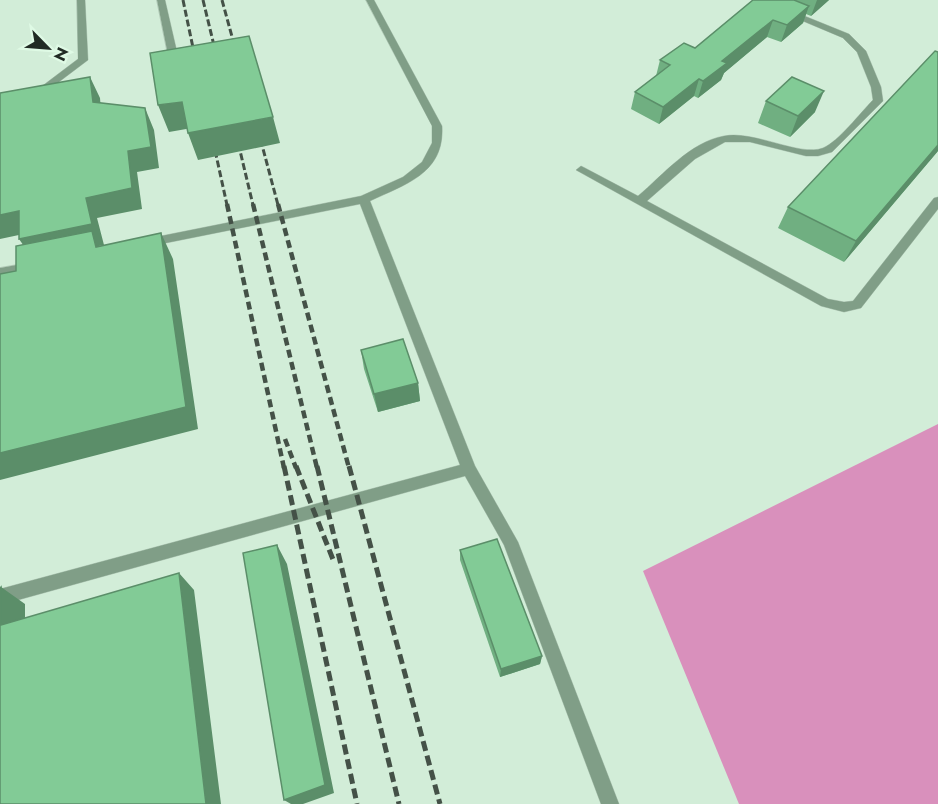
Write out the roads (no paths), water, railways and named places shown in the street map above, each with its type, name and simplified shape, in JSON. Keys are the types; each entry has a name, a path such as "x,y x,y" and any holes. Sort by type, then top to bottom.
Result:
{"lane":[{"path":"21,100 31,98 83,60 81,0"},
{"path":"160,0 175,65"},
{"path":"138,245 364,199 409,178 428,164 438,144 437,126 370,0"},
{"path":"639,202 698,152 722,139 743,136 810,153 828,150 878,101 876,87 861,51 846,36 757,0"},
{"path":"581,170 825,303 844,307 856,305 938,201"},
{"path":"364,199 469,470 510,542 610,804"},
{"path":"0,272 46,263"},
{"path":"0,597 469,470"}],"railway":[{"path":"183,0 196,62"},
{"path":"203,0 217,58"},
{"path":"222,0 237,55"},
{"path":"258,130 278,205"},
{"path":"236,134 253,205"},
{"path":"213,141 227,205"},
{"path":"227,204 284,468"},
{"path":"253,204 317,468"},
{"path":"278,204 349,468"},
{"path":"285,439 296,468"},
{"path":"284,466 357,804"},
{"path":"296,466 334,562"},
{"path":"317,466 399,804"},
{"path":"349,466 440,804"}]}
